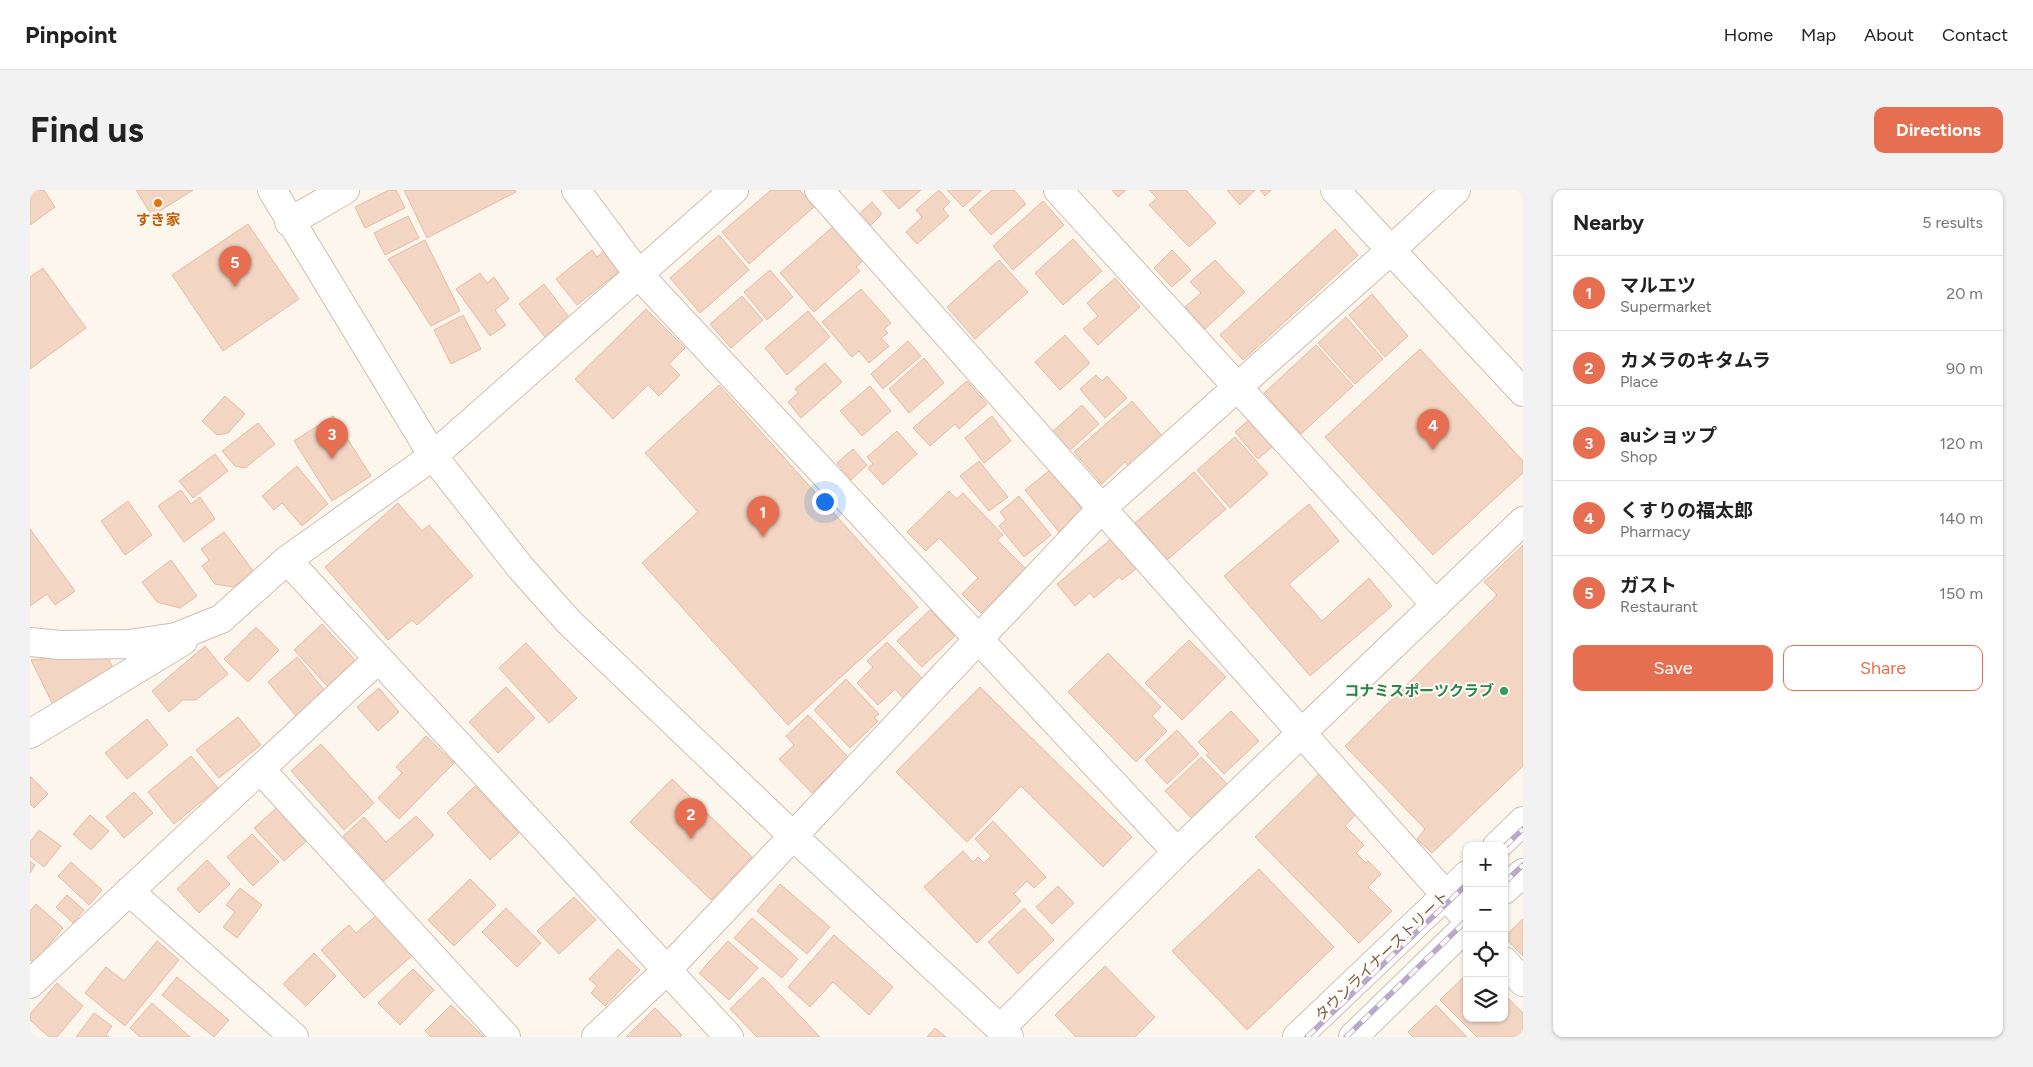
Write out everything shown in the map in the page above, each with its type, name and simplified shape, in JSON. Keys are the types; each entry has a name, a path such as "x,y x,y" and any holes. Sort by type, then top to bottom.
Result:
{"street":[{"path":"272,190 289,222 433,456 520,567 569,622 792,835 1004,1033 1177,852 1523,521"},
{"path":"289,222 345,190"},
{"path":"576,190 639,275 1177,852"},
{"path":"30,734 221,619 287,560 433,456 734,190"},
{"path":"819,190 1463,915"},
{"path":"1058,190 1436,605"},
{"path":"1335,190 1523,392"},
{"path":"596,1037 666,971 792,835 1102,508 1456,190"},
{"path":"287,560 377,660 729,1037"},
{"path":"30,642 60,646 129,644 176,637 221,619"},
{"path":"30,984 377,660"},
{"path":"260,769 506,1037"},
{"path":"1501,842 1523,821"},
{"path":"1507,887 1523,872"},
{"name":"タウンライナーストリート","path":"1297,1037 1463,879"},
{"path":"129,891 294,1037"},
{"path":"1353,1037 1463,930"},
{"path":"1508,965 1523,982"}],"building":[{"path":"30,190 44,190 55,207 30,225"},
{"name":"すき家","path":"136,190 193,190 152,216"},
{"path":"389,190 396,190 405,208 365,228 355,207"},
{"path":"404,190 515,190 516,192 427,238"},
{"path":"771,190 800,190 814,207 749,264 722,232"},
{"path":"882,190 921,190 899,209"},
{"path":"939,190 950,202 943,209 949,216 917,244 906,232 922,217 916,210"},
{"path":"947,190 982,190 963,207"},
{"path":"992,190 1014,190 1026,204 991,235 969,210"},
{"path":"1112,190 1126,190 1118,197"},
{"path":"1149,190 1186,190 1216,223 1189,247 1149,205 1157,198"},
{"path":"1227,190 1255,190 1240,205"},
{"path":"1260,190 1271,190 1265,196"},
{"path":"1043,201 1064,225 1013,270 993,246"},
{"path":"872,202 882,214 869,227 858,215"},
{"path":"408,216 419,238 385,255 374,233"},
{"path":"248,224 299,299 223,351 172,275"},
{"path":"835,225 865,259 856,267 860,271 814,312 780,273"},
{"path":"1335,229 1358,255 1243,360 1220,335"},
{"path":"719,235 749,270 700,313 670,278"},
{"path":"1073,239 1102,271 1063,305 1035,273"},
{"path":"425,240 460,311 431,326 388,259"},
{"path":"592,250 597,257 605,250 621,270 577,305 556,279"},
{"path":"1172,250 1191,270 1172,287 1154,268"},
{"path":"999,260 1028,292 975,339 947,307"},
{"path":"1215,260 1245,292 1205,329 1185,307 1201,293 1190,282"},
{"path":"43,268 86,328 30,369 30,277"},
{"path":"770,270 793,297 767,320 744,292"},
{"path":"480,273 487,283 494,277 509,299 495,310 506,325 490,336 456,289"},
{"path":"1115,278 1140,307 1098,345 1083,329 1098,316 1087,303"},
{"path":"544,284 569,317 545,337 519,304"},
{"path":"861,289 891,323 884,329 888,333 881,338 889,346 869,363 859,351 852,357 822,322"},
{"path":"1372,294 1408,336 1385,357 1349,315"},
{"path":"742,296 763,320 731,348 710,324"},
{"path":"646,309 685,348 669,364 680,375 659,396 648,385 613,419 575,379"},
{"path":"808,311 830,337 787,375 765,348"},
{"path":"463,315 481,349 451,364 434,330"},
{"path":"1346,317 1383,359 1355,384 1318,343"},
{"path":"1065,335 1090,363 1060,390 1035,362"},
{"path":"908,341 921,356 883,389 871,374"},
{"path":"1316,345 1353,386 1301,434 1264,393"},
{"path":"1420,349 1523,461 1523,473 1433,555 1325,437"},
{"path":"924,358 944,383 909,413 889,389"},
{"path":"825,363 842,382 801,418 788,402 798,393 795,389"},
{"path":"1096,375 1102,381 1107,376 1127,398 1105,418 1080,389"},
{"path":"967,381 987,404 959,429 955,424 930,446 913,428"},
{"path":"719,385 918,607 788,725 642,563 698,512 645,453"},
{"path":"870,386 891,411 862,436 840,411"},
{"path":"225,396 245,414 228,433 217,435 202,421"},
{"path":"1132,401 1164,438 1130,468 1125,462 1102,484 1074,452"},
{"path":"1082,405 1099,424 1068,452 1051,433"},
{"path":"333,416 371,476 332,501 294,441"},
{"path":"992,416 1011,441 984,463 965,438"},
{"path":"1250,419 1273,446 1258,459 1235,432"},
{"path":"258,423 275,444 245,468 235,466 222,451"},
{"path":"897,431 917,454 883,485 868,468 873,464 867,457"},
{"path":"1235,437 1268,474 1230,508 1197,470"},
{"path":"853,449 867,465 851,480 837,463"},
{"path":"215,454 228,471 193,498 179,481"},
{"path":"979,461 1008,497 989,511 960,476"},
{"path":"297,466 328,504 302,526 282,503 274,510 262,496"},
{"path":"1050,470 1084,511 1059,532 1025,490"},
{"path":"1194,472 1226,509 1167,560 1135,523"},
{"path":"181,490 191,504 200,497 215,519 184,542 158,506"},
{"path":"949,491 957,499 963,493 1003,535 997,540 1026,569 981,613 962,594 978,578 939,538 926,551 907,532"},
{"path":"1019,496 1051,535 1024,557 999,526 1006,520 1000,512"},
{"path":"128,501 152,535 125,555 101,521"},
{"path":"398,503 422,531 429,525 473,576 417,625 412,620 388,640 325,567"},
{"path":"1309,504 1339,541 1289,584 1322,621 1369,578 1392,606 1310,676 1224,576"},
{"path":"30,529 75,591 55,605 47,594 30,606"},
{"path":"224,532 254,572 233,587 215,584 202,566 209,560 201,549"},
{"path":"1111,539 1136,569 1122,580 1119,577 1094,598 1090,593 1075,606 1057,584"},
{"path":"1523,545 1523,766 1432,853 1417,839 1425,829 1345,746 1497,595 1484,582"},
{"path":"171,560 197,596 180,608 157,602 142,582"},
{"path":"930,610 955,636 922,667 897,641"},
{"path":"322,624 356,661 328,687 294,650"},
{"path":"256,627 279,650 248,682 224,659"},
{"path":"1189,640 1226,677 1182,720 1145,683"},
{"path":"887,642 923,679 903,698 895,689 878,705 857,683 873,667 867,661"},
{"path":"526,643 577,698 549,723 499,668"},
{"path":"205,646 228,674 196,700 183,700 169,712 152,691"},
{"path":"105,652 117,676 54,707 31,660"},
{"path":"1108,653 1161,707 1152,716 1167,731 1136,762 1068,692"},
{"path":"297,657 326,692 296,716 268,682"},
{"path":"846,679 879,714 874,718 878,721 850,748 814,710"},
{"path":"506,687 535,718 498,753 469,722"},
{"path":"980,687 1132,837 1103,867 1021,786 967,842 896,772"},
{"path":"379,688 399,712 378,731 357,707"},
{"path":"1231,711 1259,741 1224,774 1206,755 1209,753 1198,742"},
{"path":"808,715 848,757 812,793 779,759 794,745 786,736"},
{"path":"238,717 261,745 219,778 196,750"},
{"path":"147,719 168,745 127,779 105,753"},
{"path":"1177,730 1199,754 1167,784 1145,760"},
{"path":"426,736 454,763 399,819 378,798 402,773 396,767"},
{"path":"321,744 374,803 344,830 291,771"},
{"path":"191,756 218,788 174,824 148,792"},
{"path":"1201,757 1231,788 1195,822 1165,791"},
{"path":"1319,774 1357,813 1345,826 1364,845 1356,853 1366,863 1368,861 1381,874 1368,887 1392,911 1359,943 1255,837"},
{"path":"30,776 48,794 34,808 30,804"},
{"path":"672,779 752,857 711,900 630,822"},
{"path":"475,786 519,833 490,860 447,813"},
{"path":"134,792 153,813 124,838 106,817"},
{"path":"281,804 311,837 284,861 254,828"},
{"path":"90,815 109,831 91,850 73,834"},
{"path":"416,816 434,835 384,881 343,836 364,817 386,842"},
{"path":"993,821 1046,877 1034,888 1027,881 1014,894 1021,901 977,943 924,887 963,851 973,862 978,857 984,863 991,856 975,839"},
{"path":"39,830 61,846 44,867 30,856 30,842"},
{"path":"252,834 279,862 253,886 227,857"},
{"path":"207,860 230,884 199,913 177,889"},
{"path":"30,861 35,865 30,873"},
{"path":"71,862 102,890 89,905 58,876"},
{"path":"1259,869 1334,947 1247,1030 1172,951"},
{"path":"470,879 496,905 454,946 428,920"},
{"path":"780,884 830,927 807,954 757,911"},
{"path":"1058,886 1074,903 1052,924 1036,907"},
{"path":"240,888 262,905 237,938 223,927 235,912 226,905"},
{"path":"67,895 84,910 73,923 56,907"},
{"path":"574,897 596,920 559,954 537,931"},
{"path":"36,904 63,928 34,963 30,960 30,911"},
{"path":"506,908 541,943 517,967 482,932"},
{"path":"1024,908 1054,940 1018,974 988,942"},
{"path":"378,914 414,954 364,998 321,950 349,925 356,933"},
{"path":"752,918 798,959 782,978 734,938"},
{"path":"1523,919 1523,956 1508,941 1508,933"},
{"path":"834,935 893,987 869,1015 833,982 810,1007 788,987"},
{"path":"157,941 179,960 125,1026 85,993 106,967 124,981"},
{"path":"728,941 758,968 729,1000 699,973"},
{"path":"618,949 640,970 605,1006 591,993 597,986 589,979"},
{"path":"314,953 336,976 306,1006 283,984"},
{"path":"1105,966 1155,1017 1135,1037 1076,1037 1055,1015"},
{"path":"413,969 434,990 400,1025 378,1003"},
{"path":"177,977 229,1020 214,1037 162,995"},
{"path":"763,977 820,1037 757,1037 730,1009"},
{"path":"1463,978 1463,1022 1508,1022 1508,998 1523,1013 1523,1037 1477,1037 1440,1000"},
{"path":"57,983 83,1006 57,1037 49,1037 30,1020 30,1014"},
{"path":"152,1003 190,1037 140,1037 130,1028"},
{"path":"451,1005 484,1037 431,1037 425,1031"},
{"path":"1436,1005 1467,1037 1413,1037 1408,1032"},
{"path":"655,1008 682,1035 680,1037 626,1037"},
{"path":"94,1013 112,1026 106,1035 109,1037 76,1037"},
{"path":"935,1028 946,1037 927,1037"}],"railway":[{"path":"1508,843 1523,829"},
{"path":"1508,879 1523,865"},
{"path":"1307,1037 1464,887"},
{"path":"1346,1037 1463,924"}],"place":[{"name":"すき家","path":"158,203"},
{"name":"ガスト","path":"235,287"},
{"name":"くすりの福太郎","path":"1433,450"},
{"name":"auショップ","path":"332,459"},
{"name":"マルエツ","path":"763,537"},
{"name":"コナミスポーツクラブ","path":"1504,691"},
{"name":"カメラのキタムラ","path":"691,839"}]}
